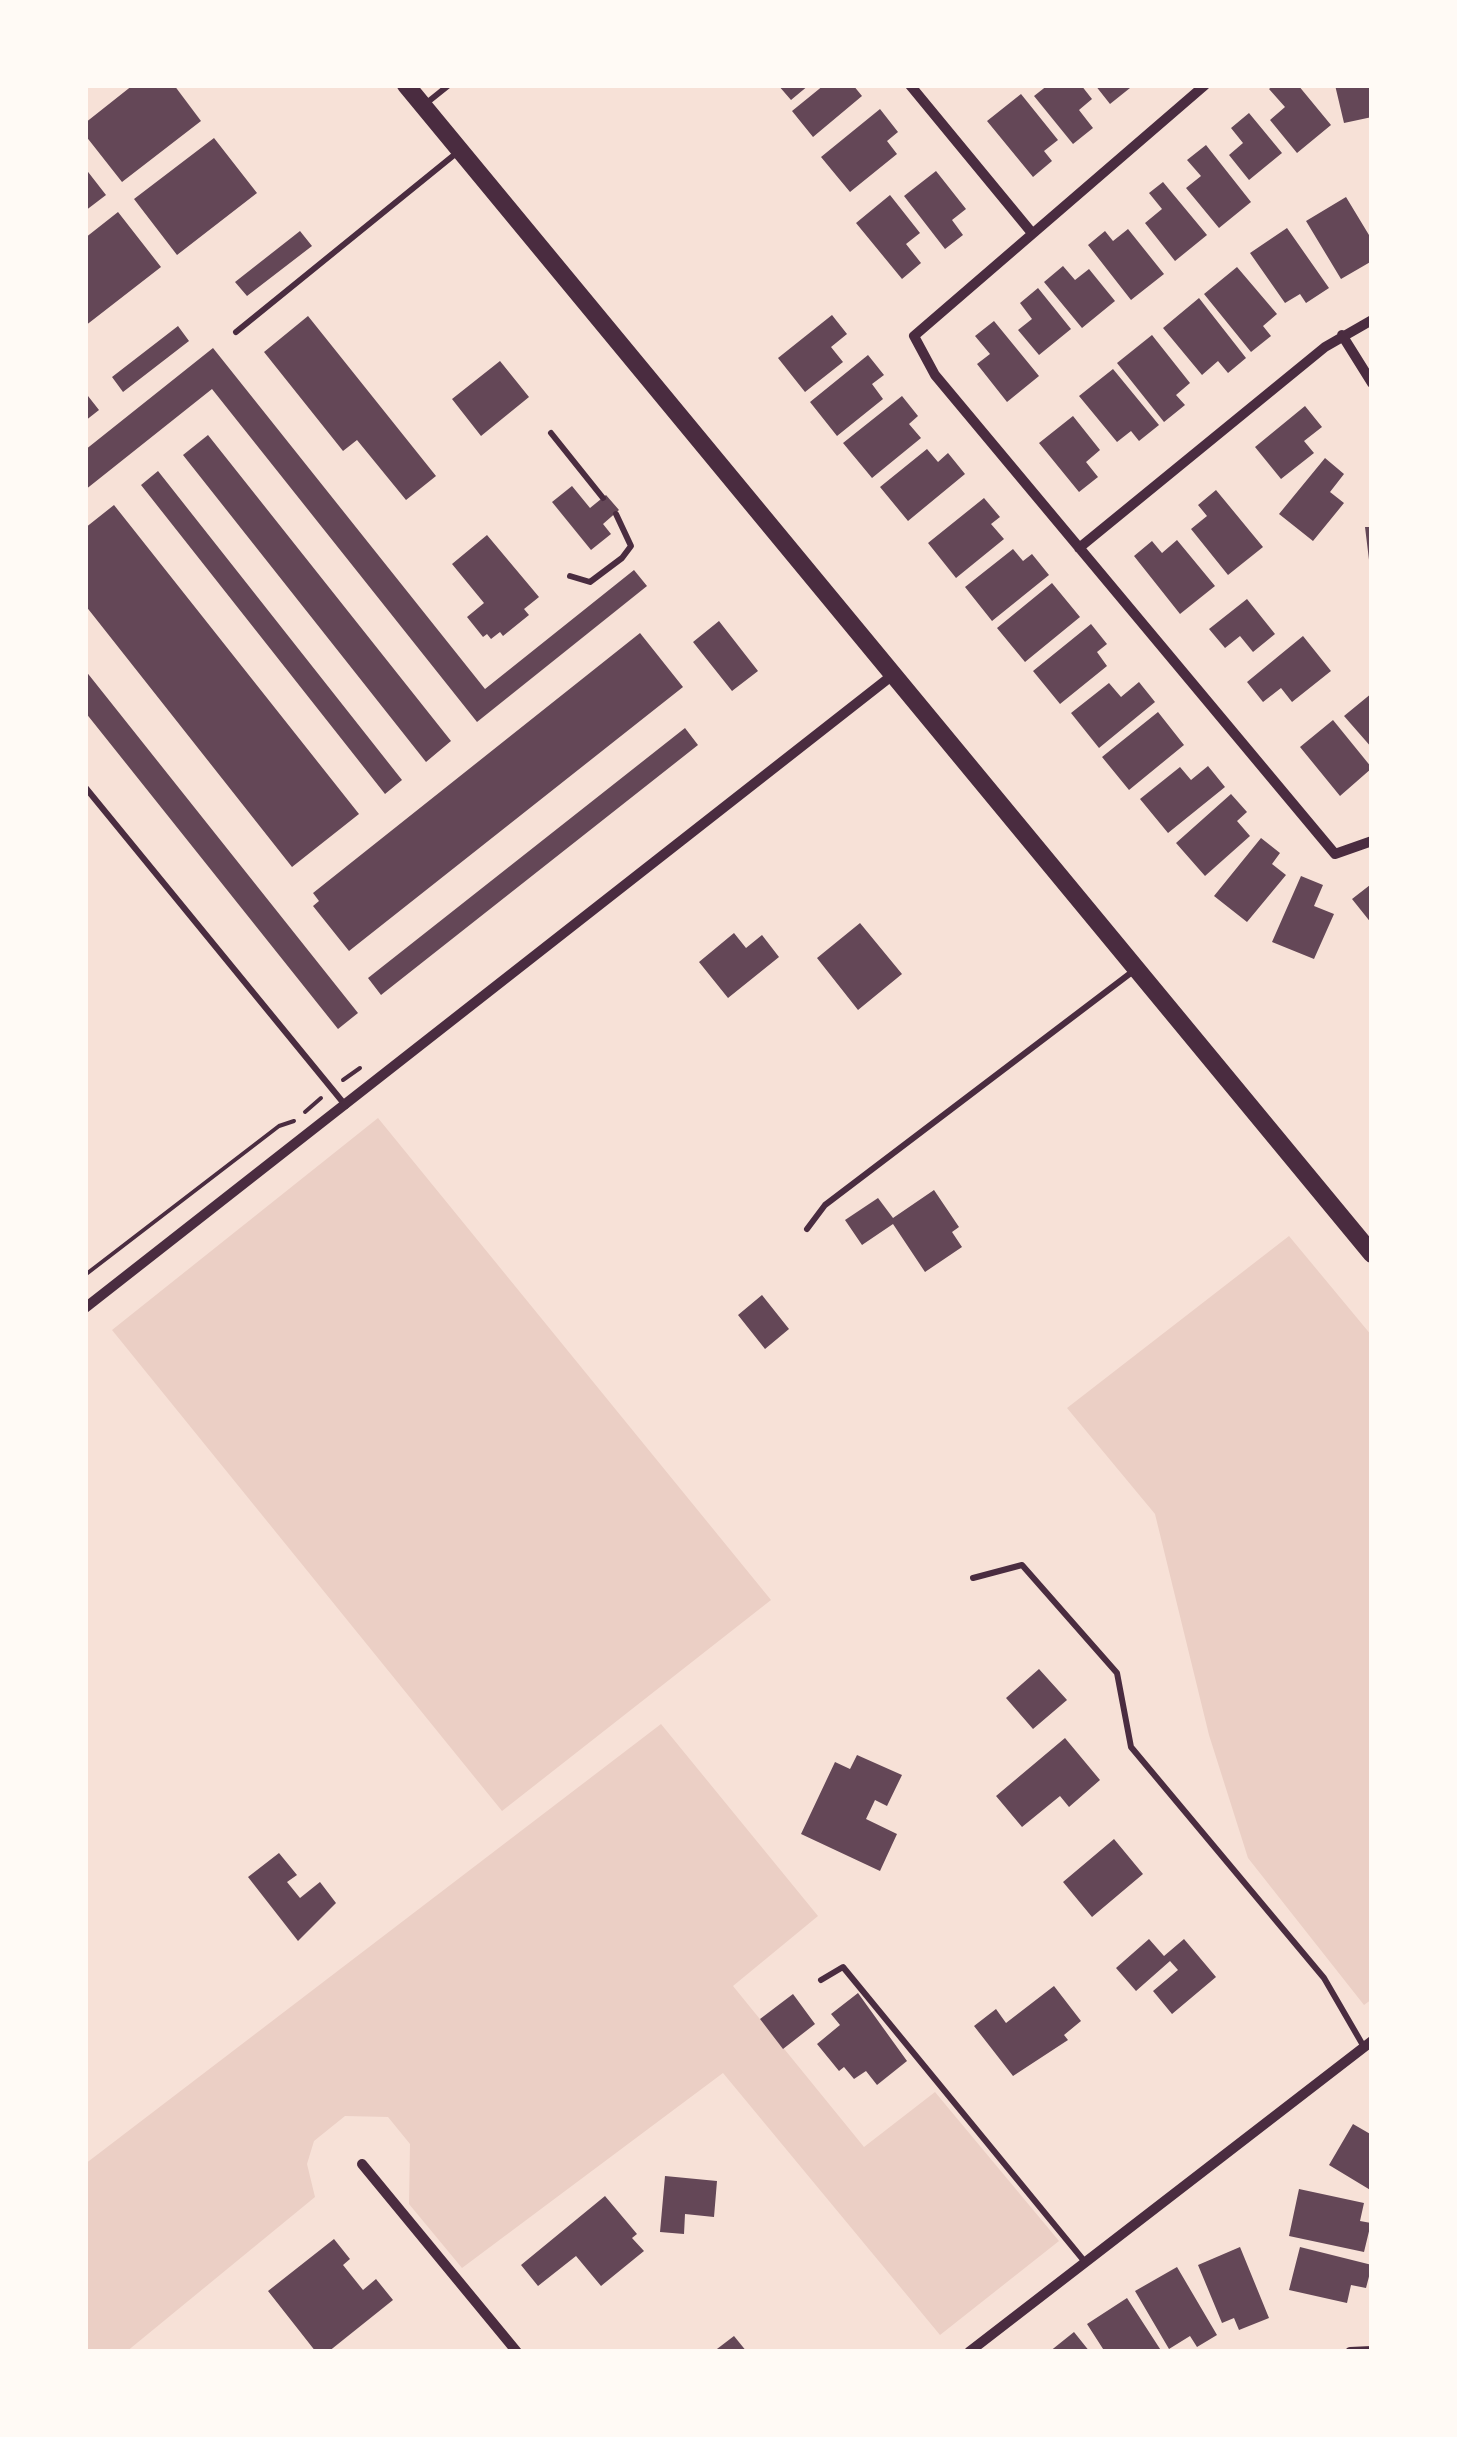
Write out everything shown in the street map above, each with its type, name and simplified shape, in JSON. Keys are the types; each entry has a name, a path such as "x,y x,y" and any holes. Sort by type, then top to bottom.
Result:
{"main road":[{"path":"406,85 1372,1254"}],"street":[{"path":"910,85 1032,233"},
{"path":"1205,85 914,336 935,375 1336,854 1372,842"},
{"path":"1079,548 1342,334 1372,320"},
{"path":"1342,334 1372,383"},
{"path":"85,1308 894,674"},
{"path":"970,2352 1368,2044"},
{"path":"362,2164 516,2352"},
{"path":"1350,2352 1372,2352"}],"lane":[{"path":"422,106 448,85"},
{"path":"236,332 460,150"},
{"path":"551,433 603,498"},
{"path":"570,576 590,582 622,558 631,546 616,514"},
{"path":"85,786 346,1106"},
{"path":"808,1229 825,1206 1137,968"},
{"path":"973,1578 1022,1564 1117,1673 1131,1748 1324,1978 1368,2044"},
{"path":"821,1980 843,1968 1085,2262"}],"path":[{"path":"85,1274 279,1126 298,1120 332,1087 360,1068"}],"shaded area":[{"path":"378,1118 771,1600 502,1811 112,1330"},
{"path":"1289,1236 1372,1336 1372,1999 1364,2005 1248,1858 1209,1735 1155,1514 1067,1408"},
{"path":"661,1724 818,1916 733,1986 864,2147 935,2092 1059,2241 940,2335 723,2073 462,2268 409,2204 410,2144 388,2117 345,2116 314,2141 307,2164 315,2197 126,2352 85,2352 85,2164"}],"building":[{"path":"133,85 174,85 201,121 122,182 85,135 85,123"},
{"path":"778,85 809,85 791,100"},
{"path":"824,85 853,85 862,96 813,137 792,111"},
{"path":"1048,85 1081,85 1092,99 1079,110 1093,128 1073,144 1034,96"},
{"path":"1095,85 1127,85 1130,88 1110,104"},
{"path":"1274,85 1298,85 1331,125 1297,153 1270,120 1285,107 1269,89"},
{"path":"1335,85 1372,85 1372,117 1344,123"},
{"path":"1021,94 1058,140 1044,151 1052,161 1033,177 987,121"},
{"path":"880,109 898,132 887,141 897,154 850,192 821,157"},
{"path":"1249,113 1282,153 1249,180 1229,155 1243,143 1231,128"},
{"path":"214,138 257,193 177,255 134,199"},
{"path":"1206,145 1251,202 1219,228 1186,188 1201,176 1187,160"},
{"path":"85,168 106,195 85,211"},
{"path":"936,171 966,209 952,220 963,235 945,249 904,196"},
{"path":"1163,182 1207,235 1175,261 1145,223 1162,209 1149,193"},
{"path":"890,195 920,233 906,244 921,263 902,279 856,223"},
{"path":"1346,197 1372,240 1372,261 1341,279 1306,221"},
{"path":"118,212 161,267 85,326 85,238"},
{"path":"1287,228 1329,288 1306,303 1300,294 1285,303 1250,253"},
{"path":"1128,229 1164,274 1131,300 1088,245 1105,231 1113,241"},
{"path":"300,231 312,246 247,296 235,282"},
{"path":"1063,266 1075,280 1089,269 1115,301 1082,328 1044,282"},
{"path":"1237,267 1277,314 1263,326 1271,336 1251,352 1204,294"},
{"path":"1038,288 1071,329 1039,355 1018,330 1032,319 1020,303"},
{"path":"1199,298 1246,358 1228,373 1218,361 1202,375 1163,328"},
{"path":"832,315 847,334 831,347 843,362 805,392 778,358"},
{"path":"308,316 436,476 406,500 357,440 343,451 264,352"},
{"path":"994,321 1039,376 1007,402 977,364 990,354 975,336"},
{"path":"178,326 189,341 123,392 112,377"},
{"path":"1152,335 1190,383 1176,395 1185,405 1164,422 1117,363"},
{"path":"213,348 485,689 634,570 647,586 477,722 212,389 85,490 85,450"},
{"path":"868,355 884,375 872,384 883,399 837,436 810,402"},
{"path":"500,361 529,397 481,436 452,399"},
{"path":"1113,369 1159,425 1139,441 1131,431 1117,442 1079,396"},
{"path":"88,396 99,410 85,421 85,398"},
{"path":"902,396 918,416 909,424 921,438 872,478 843,443"},
{"path":"1305,406 1322,427 1304,441 1314,453 1281,479 1255,447"},
{"path":"1073,416 1100,450 1086,462 1098,477 1079,492 1039,443"},
{"path":"208,435 451,741 426,762 183,455"},
{"path":"927,449 938,462 948,453 965,474 908,521 880,487"},
{"path":"1325,458 1344,474 1330,492 1344,503 1313,541 1279,514"},
{"path":"158,471 402,780 385,794 141,485"},
{"path":"572,486 590,508 606,495 619,510 603,524 611,534 591,550 552,502"},
{"path":"1216,490 1263,547 1228,575 1191,529 1207,516 1198,505"},
{"path":"984,498 1000,517 991,524 1004,539 956,578 928,543"},
{"path":"114,505 359,814 292,867 85,605 85,528"},
{"path":"1365,527 1372,527 1372,568 1370,568"},
{"path":"487,535 539,597 524,609 529,615 503,636 500,632 491,639 487,634 483,637 467,617 484,603 452,564"},
{"path":"1177,540 1215,586 1180,614 1134,556 1152,541 1162,553"},
{"path":"1013,549 1023,561 1032,554 1049,575 992,621 965,587"},
{"path":"1052,583 1080,617 1025,662 997,628"},
{"path":"1247,599 1275,634 1253,652 1240,636 1225,648 1209,629"},
{"path":"719,621 758,671 732,691 693,642"},
{"path":"1091,624 1107,644 1097,652 1107,666 1060,704 1033,671"},
{"path":"640,633 683,687 349,951 313,906 319,901 313,893"},
{"path":"1303,636 1331,671 1292,702 1281,688 1263,702 1247,682"},
{"path":"85,670 358,1013 338,1029 85,712"},
{"path":"1139,682 1155,702 1099,748 1071,713 1109,683 1121,697"},
{"path":"1372,693 1372,748 1344,716"},
{"path":"1158,712 1184,745 1129,790 1102,757"},
{"path":"1333,720 1372,768 1340,796 1300,747"},
{"path":"685,728 698,745 381,995 368,978"},
{"path":"1208,766 1225,787 1168,833 1140,799 1180,767 1191,780"},
{"path":"1231,794 1247,812 1237,821 1250,836 1205,876 1176,843"},
{"path":"1261,838 1280,853 1272,864 1286,875 1247,922 1214,896"},
{"path":"1301,876 1323,885 1314,906 1334,914 1314,959 1272,942"},
{"path":"1372,887 1372,924 1352,899"},
{"path":"860,923 902,974 858,1010 817,958"},
{"path":"734,933 746,948 762,935 779,957 728,998 699,962"},
{"path":"934,1190 959,1227 952,1232 962,1247 925,1272 893,1224 862,1245 845,1220 878,1198 893,1218"},
{"path":"762,1295 789,1329 765,1349 738,1315"},
{"path":"1039,1669 1067,1700 1033,1729 1006,1698"},
{"path":"1065,1738 1100,1780 1069,1807 1060,1796 1022,1827 996,1796"},
{"path":"857,1755 902,1775 887,1806 875,1800 866,1819 897,1834 880,1871 801,1834 835,1762 850,1769"},
{"path":"1114,1839 1143,1874 1092,1917 1063,1882"},
{"path":"279,1853 297,1875 287,1882 300,1898 320,1882 336,1903 298,1941 248,1877"},
{"path":"1149,1939 1164,1956 1184,1939 1216,1977 1172,2014 1153,1991 1178,1970 1170,1961 1136,1991 1116,1968"},
{"path":"1054,1986 1081,2021 1064,2035 1068,2040 1013,2076 974,2026 996,2009 1006,2023"},
{"path":"858,1993 907,2061 877,2085 866,2071 854,2079 844,2067 839,2071 817,2044 840,2025 831,2014"},
{"path":"793,1994 815,2024 783,2049 760,2019"},
{"path":"1353,2124 1372,2135 1372,2191 1329,2165"},
{"path":"665,2176 717,2181 714,2217 685,2214 684,2234 660,2232"},
{"path":"1299,2189 1364,2203 1360,2221 1371,2223 1364,2252 1289,2236"},
{"path":"605,2196 637,2234 632,2238 644,2251 601,2286 576,2256 538,2286 521,2265"},
{"path":"334,2239 350,2259 343,2265 363,2290 376,2279 393,2300 328,2352 316,2352 268,2291"},
{"path":"1240,2247 1269,2318 1239,2330 1234,2318 1222,2323 1198,2265"},
{"path":"1300,2247 1372,2265 1366,2288 1351,2285 1347,2303 1289,2290"},
{"path":"1177,2267 1217,2335 1197,2347 1190,2336 1169,2349 1135,2291"},
{"path":"1127,2298 1162,2352 1105,2352 1087,2324"},
{"path":"1074,2332 1090,2352 1049,2352"},
{"path":"734,2336 747,2352 713,2352"}]}
